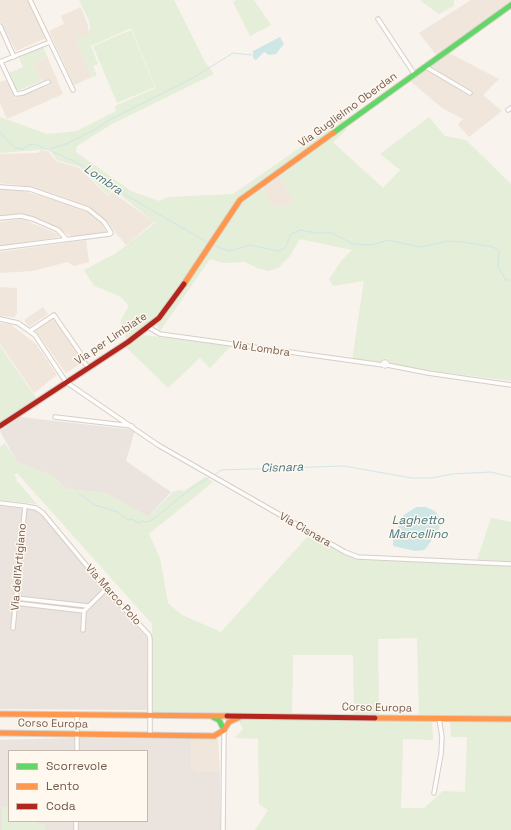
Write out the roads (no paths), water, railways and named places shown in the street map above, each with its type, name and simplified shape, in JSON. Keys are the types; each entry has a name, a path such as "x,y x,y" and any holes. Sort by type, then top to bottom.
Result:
{"street":[{"path":"30,0 73,90"},
{"name":"Via Guglielmo Oberdan","path":"209,244 240,200 511,5"},
{"path":"378,19 415,74"},
{"path":"0,26 14,56"},
{"path":"48,82 23,93 16,94 1,62 50,42"},
{"path":"426,67 470,93"},
{"path":"0,186 30,189 81,206 88,209 104,222 111,233 0,248"},
{"path":"0,218 21,216 33,219 58,230 66,239"},
{"name":"Via per Limbiate","path":"0,426 148,327 159,318 170,304 209,244"},
{"path":"30,331 54,315 83,357 83,361 88,367"},
{"path":"0,319 18,323 30,331 41,342 66,382"},
{"name":"Via Lombra","path":"148,327 160,334 376,365 385,364 511,385"},
{"name":"Via Cisnara","path":"66,382 158,445 213,478 345,552 358,557 511,564"},
{"path":"55,417 132,426"},
{"name":"Via Marco Polo","path":"0,503 36,508 43,513 106,589 148,635 150,639 150,734"},
{"name":"Via dell'Artigiano","path":"13,628 25,506"},
{"path":"83,630 84,610 106,589"},
{"path":"16,598 88,606"},
{"path":"15,603 84,610"},
{"name":"Corso Europa","path":"0,714 511,719"},
{"path":"77,715 77,750"},
{"path":"209,715 220,720 224,730 223,830"},
{"name":"Corso Europa","path":"0,733 214,736 224,730 229,722 243,716"},
{"path":"434,793 441,754 442,737 440,718"}],"water":[{"path":"280,37 284,44 276,54 269,55 264,52 256,60 253,58 253,51"},
{"name":"Laghetto Marcellino","path":"416,507 426,507 435,511 441,519 439,529 424,550 415,551 393,546 393,539 404,515"}],"waterway":[{"path":"50,149 66,144 94,130 111,119 191,79 233,53 252,55"},
{"name":"Lombra","path":"0,132 15,148 23,149 29,145 35,144 78,163 103,182 207,242"},
{"name":"Lombra","path":"213,245 229,251 250,245 278,251 285,248 291,234 300,230 316,233 332,233 353,244 371,245 388,240 420,247 449,241 463,242 493,247 499,251 498,267 506,280 511,280"},
{"name":"Cisnara","path":"213,476 221,470 344,466 412,478 432,478 452,474 491,472 511,477"},
{"name":"Cisnara","path":"77,493 95,505 118,512 128,520 132,519 139,523 142,521 147,522 152,520 192,488 210,477"}]}
